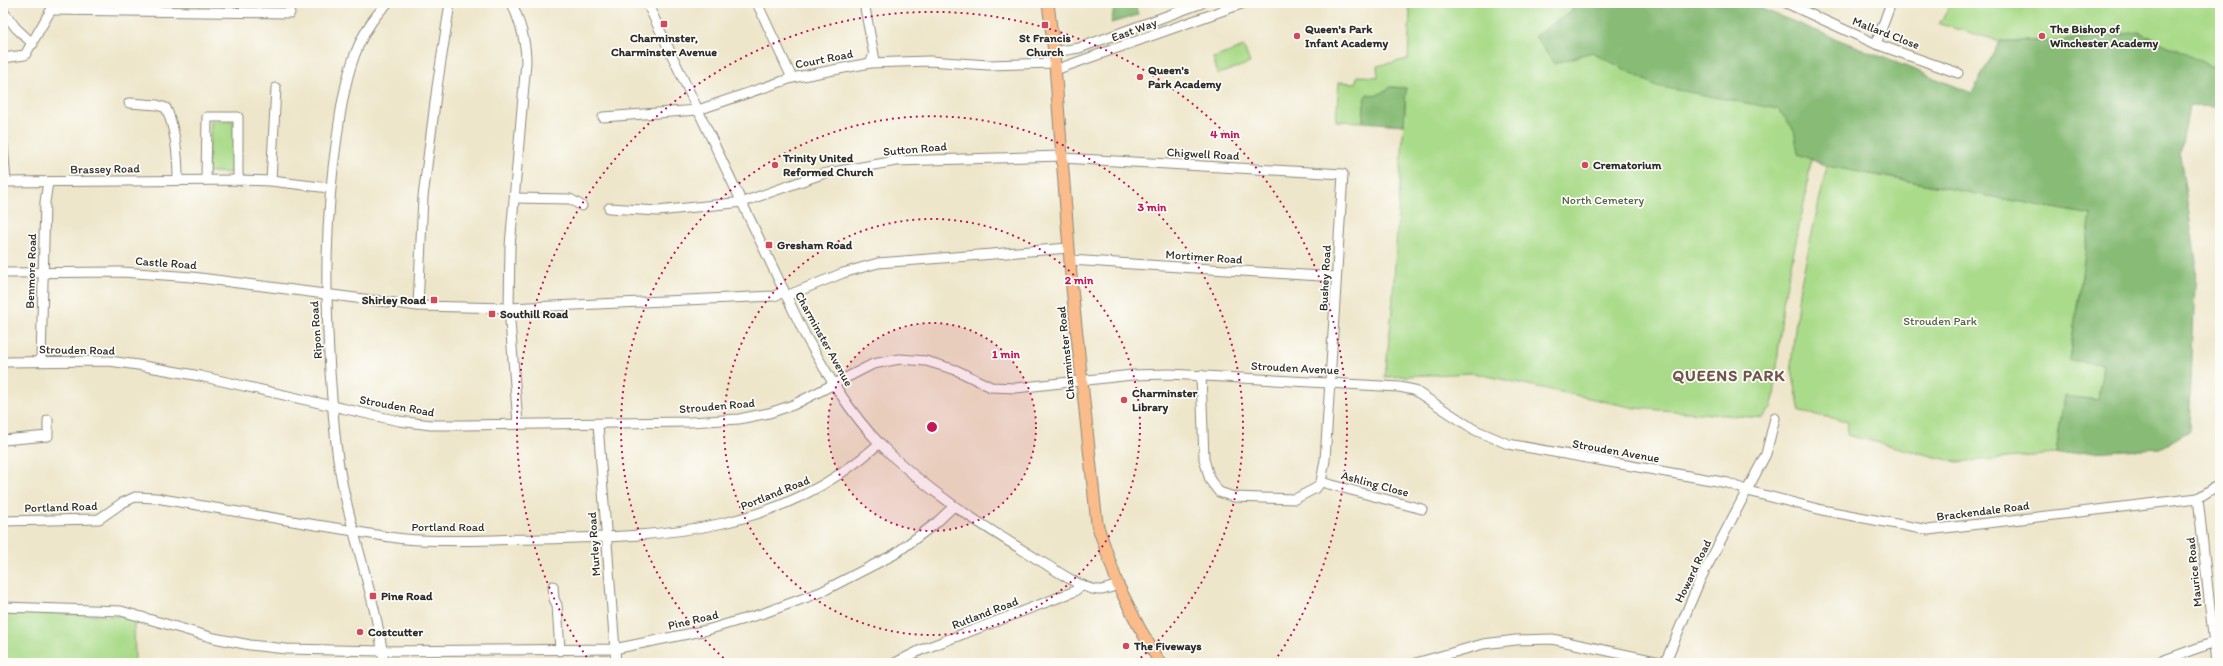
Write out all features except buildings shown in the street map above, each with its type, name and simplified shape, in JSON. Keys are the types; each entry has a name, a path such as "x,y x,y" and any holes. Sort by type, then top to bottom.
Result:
{"main road":[{"name":"Charminster Road","path":"1048,3 1054,52 1070,260 1097,524 1118,585 1139,627 1160,663"}],"street":[{"name":"Ripon Road","path":"384,663 365,567 353,531 336,453 326,295 329,188 340,118 350,72 368,27 388,3"},
{"path":"418,306 422,197 450,3"},
{"path":"512,3 522,27 526,51 510,246 509,308 518,424"},
{"name":"Charminster Avenue","path":"647,3 743,202 785,294 833,385 880,444 906,468 954,506 1003,538 1083,585 1099,591 1118,585"},
{"path":"758,3 792,78"},
{"path":"864,3 874,55 870,63"},
{"name":"East Way","path":"1054,52 1079,48 1202,3"},
{"name":"East Way","path":"1055,67 1244,3"},
{"name":"Mallard Close","path":"1786,3 1876,44 1958,73"},
{"path":"1876,44 1891,3"},
{"path":"3,58 25,55 33,44 54,6 184,7 290,13"},
{"path":"3,11 16,28 33,44"},
{"name":"Court Road","path":"603,117 698,110 792,78 870,63 929,61 1055,67"},
{"path":"271,181 276,88"},
{"path":"129,104 157,105 166,108 171,118 175,141 178,180"},
{"path":"206,180 207,117 238,117 238,180"},
{"path":"3,145 4,182"},
{"name":"Chigwell Road","path":"1062,157 1342,174"},
{"name":"Sutton Road","path":"609,208 658,211 743,202 822,174 896,161 1062,157"},
{"name":"Bushey Road","path":"1321,482 1326,460 1342,174"},
{"name":"Brassey Road","path":"4,182 238,180 271,181 329,188"},
{"name":"Benmore Road","path":"40,361 45,202 48,182"},
{"path":"515,198 570,199 582,206"},
{"path":"326,295 418,306 509,308 767,296 785,294 843,272 878,263 1069,248"},
{"name":"Mortimer Road","path":"1070,260 1336,277"},
{"name":"Castle Road","path":"3,272 122,272 249,283 326,295"},
{"name":"Strouden Avenue","path":"833,385 872,364 900,359 926,361 956,370 991,387 1016,388 1132,375 1201,375 1400,387 1414,390 1475,430 1508,444 1728,484 1748,491"},
{"name":"Strouden Road","path":"3,362 109,361 138,365 200,376 332,406 431,425 598,424 739,419 775,411 833,385"},
{"path":"1201,375 1204,459 1210,480 1219,492 1234,497 1295,499 1316,488 1321,482"},
{"path":"1748,491 1766,454 1775,418"},
{"path":"3,440 48,436 48,420"},
{"name":"Murley Road","path":"598,424 616,663"},
{"name":"Portland Road","path":"3,521 100,519 122,503 135,497 156,498 353,531 420,539 606,537 686,530 717,526 759,515 799,499 831,482 859,462 880,444"},
{"name":"Ashling Close","path":"1321,482 1422,509"},
{"name":"Brackendale Road","path":"1748,491 1822,510 1928,530 2198,498 2220,484"},
{"name":"Howard Road","path":"1665,663 1700,580 1748,491"},
{"name":"Maurice Road","path":"2198,498 2217,641 2216,663"},
{"name":"Pine Road","path":"3,607 121,611 186,631 250,646 286,649 382,651 560,651 614,649 707,630 764,613 821,592 895,554 936,523 954,506"},
{"name":"Rutland Road","path":"896,663 921,650 1066,594 1083,585"},
{"path":"553,586 554,598 557,605 560,651"},
{"path":"1416,663 1483,644 1516,640 1552,639 1665,663"},
{"path":"2156,663 2217,641"}],"green space":[{"path":"1115,3 1135,3 1138,15 1111,23"},
{"name":"North Cemetery","path":"1406,3 1747,3 1819,104 1806,194 1783,303 1774,397 1771,408 1763,418 1635,408 1473,373 1385,377 1392,311 1406,88 1391,87 1364,104 1363,122 1336,121 1339,82 1356,83 1357,76 1378,77 1377,66 1408,59 1410,12"},
{"path":"1572,3 1747,3 1972,93 2000,41 2058,41 2139,32 2215,68 2220,68 2220,107 2189,106 2180,155 2196,261 2189,431 2160,448 2056,454 2064,396 2098,400 2103,364 2069,360 2091,215 1827,166 1798,154 1794,130 1778,109 1656,86 1592,52 1554,64 1535,36 1573,10"},
{"name":"The Bishop of Winchester Academy","path":"1952,3 2220,3 2220,68 2058,41 2000,41 1939,24"},
{"path":"1244,47 1250,63 1218,74 1213,58"},
{"path":"1391,87 1406,88 1404,125 1363,122 1364,104 1367,94 1377,95"},
{"path":"211,121 235,121 234,173 208,172"},
{"name":"Strouden Park","path":"1827,166 2091,215 2069,359 2103,364 2098,400 2064,396 2056,454 1956,462 1847,435 1848,421 1800,412 1791,365 1799,292"},
{"path":"3,611 120,616 134,621 135,663 3,663"}],"place":[{"name":"Charminster, Charminster Avenue","path":"664,24"},
{"name":"St Francis Church","path":"1045,25"},
{"name":"Queen's Park Infant Academy","path":"1297,36"},
{"name":"The Bishop of Winchester Academy","path":"2042,36"},
{"name":"Queen's Park Academy","path":"1140,77"},
{"name":"Trinity United Reformed Church","path":"775,165"},
{"name":"Crematorium","path":"1585,165"},
{"name":"Gresham Road","path":"769,245"},
{"name":"Shirley Road","path":"434,300"},
{"name":"Southill Road","path":"492,314"},
{"name":"Charminster Library","path":"1124,400"},
{"name":"Pine Road","path":"373,596"},
{"name":"Costcutter","path":"360,632"},
{"name":"The Fiveways","path":"1126,646"}],"district":[{"name":"QUEENS PARK","path":"1729,375"}]}
